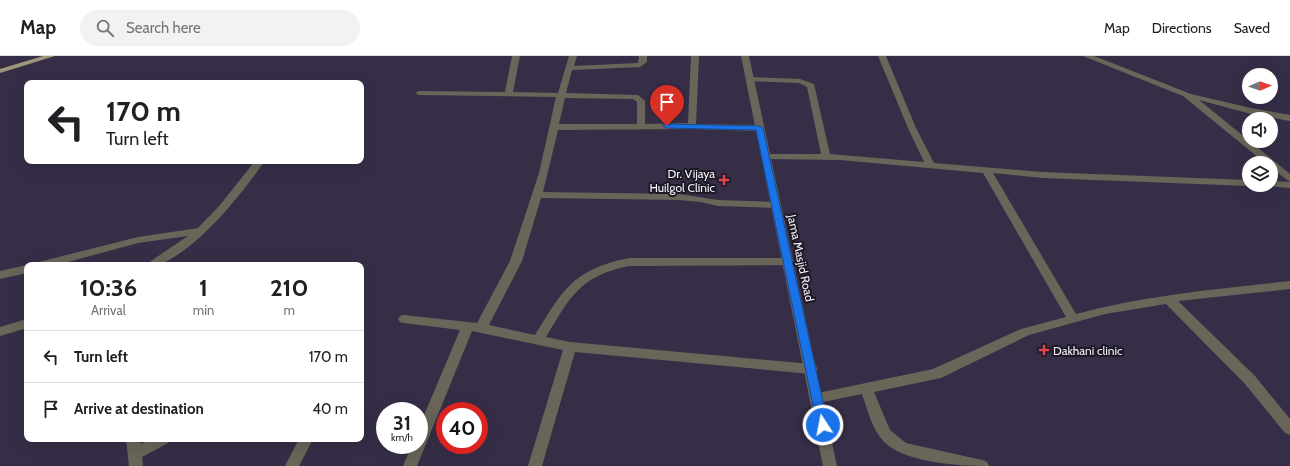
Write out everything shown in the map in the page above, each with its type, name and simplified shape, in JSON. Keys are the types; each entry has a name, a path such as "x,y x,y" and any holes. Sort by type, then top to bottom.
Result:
{"main road":[{"path":"0,70 51,56"}],"street":[{"path":"508,94 516,56"},
{"path":"481,328 516,261 544,173 561,95 573,56"},
{"path":"569,68 640,64 643,62 643,56"},
{"path":"692,126 695,56"},
{"name":"Jama Masjid Road","path":"745,56 764,157 776,205 818,398 830,466"},
{"path":"882,56 912,128 930,164"},
{"path":"1086,56 1186,94 1251,111 1290,118"},
{"path":"750,79 800,81 811,86 826,157"},
{"path":"419,93 635,97 641,101 641,126"},
{"path":"1186,94 1262,156"},
{"path":"554,127 692,126 759,128"},
{"path":"764,157 826,157 930,164 1057,176 1242,183"},
{"path":"156,262 176,250 203,230 221,212 258,164"},
{"path":"986,169 1073,319"},
{"path":"1278,169 1290,179"},
{"path":"1278,184 1290,185"},
{"path":"537,195 678,197 724,203 776,205"},
{"path":"54,262 138,240 203,230"},
{"path":"539,339 571,289 591,275 609,266 629,262 788,262"},
{"path":"0,276 24,270"},
{"path":"818,398 867,390 936,374 1025,332 1105,310 1168,299 1290,285"},
{"path":"1168,299 1250,380 1290,429"},
{"path":"404,319 481,328 539,339 570,347 811,369"},
{"path":"0,332 24,324"},
{"path":"428,422 468,326"},
{"path":"535,466 570,347"},
{"path":"867,390 885,434 902,448 982,466"},
{"path":"133,442 135,460"},
{"path":"135,460 160,442"},
{"path":"292,466 304,442"},
{"path":"410,466 415,454"}],"place":[{"name":"Dr. Vijaya Huilgol Clinic","path":"724,180"},
{"name":"Dakhani clinic","path":"1044,350"}],"route":[{"path":"667,126 759,128 764,157 780,220 823,425"}]}
